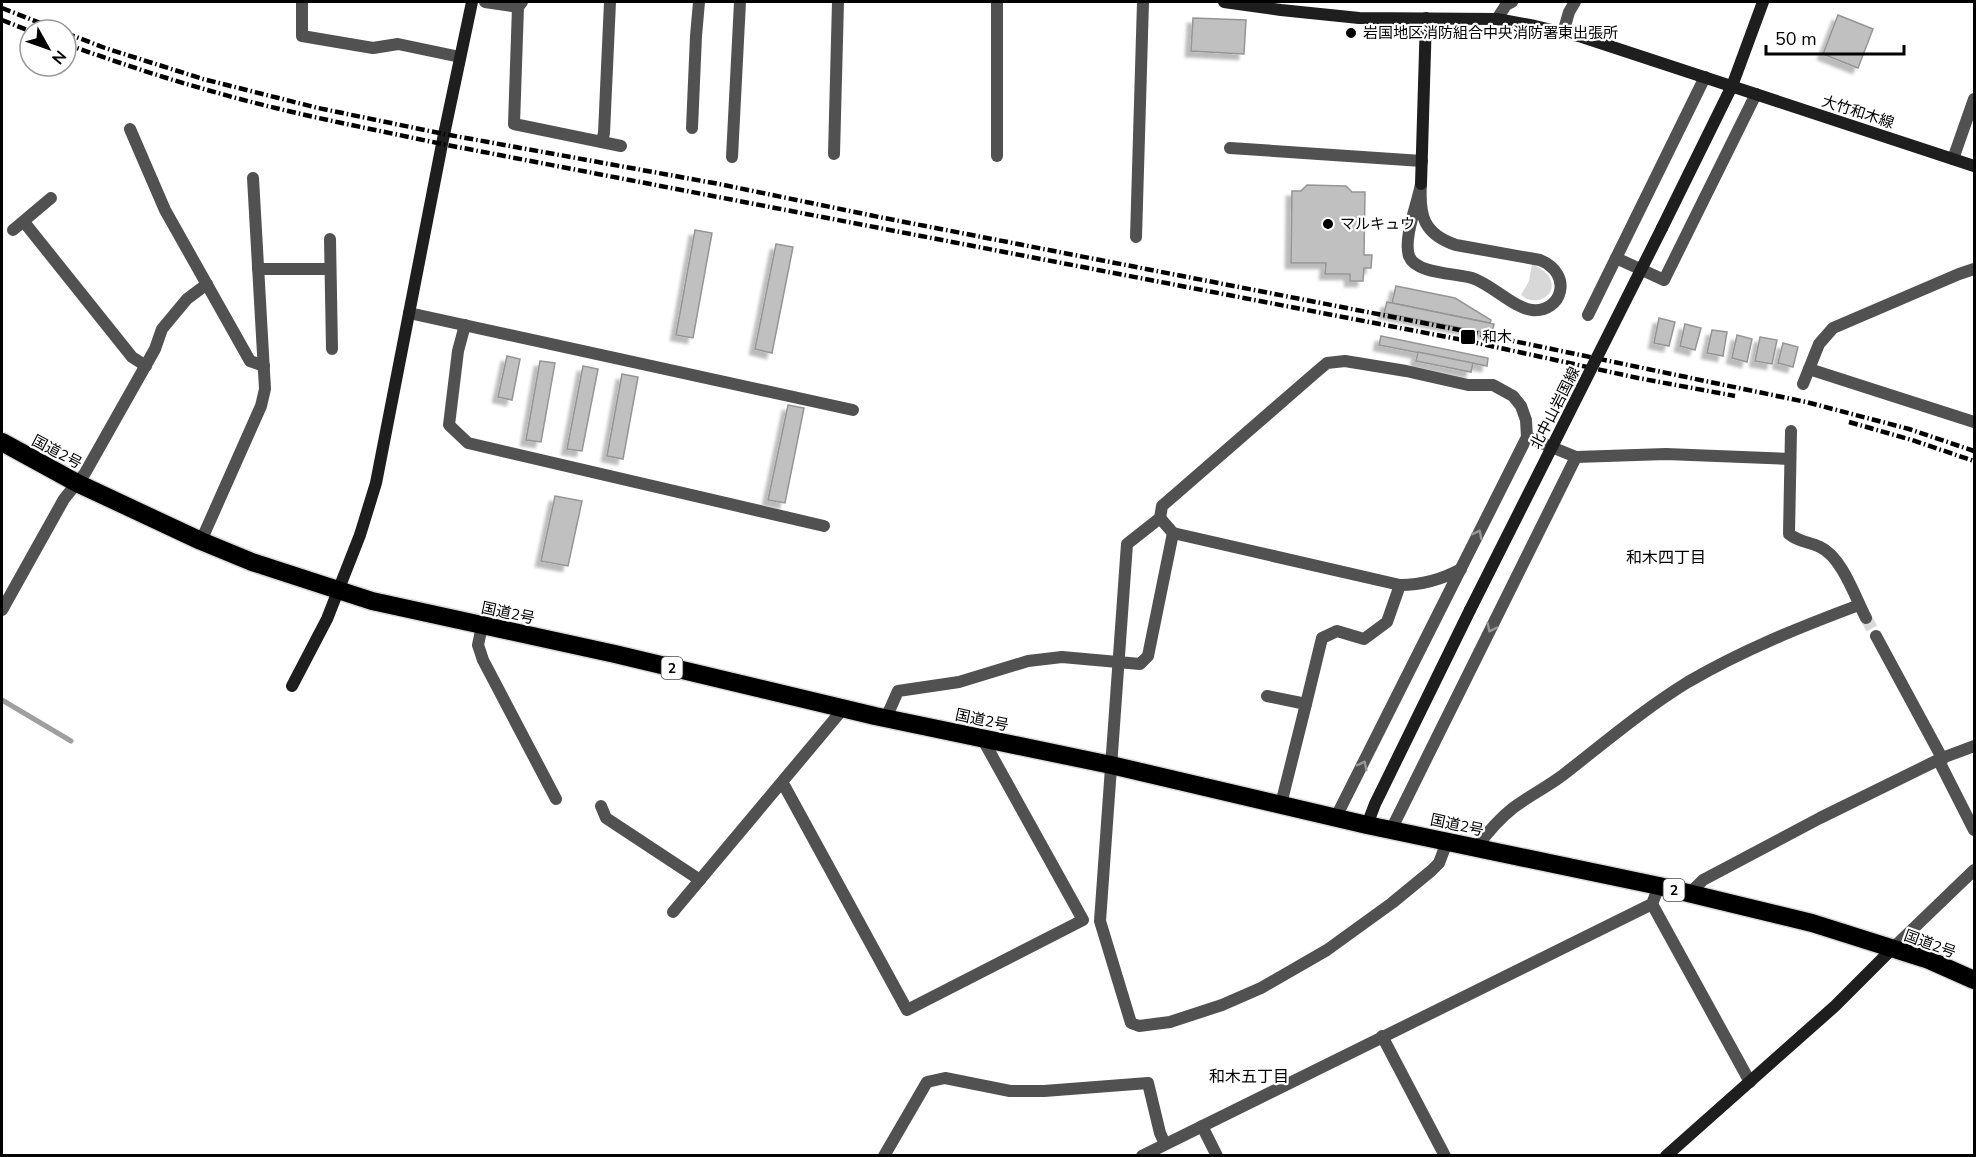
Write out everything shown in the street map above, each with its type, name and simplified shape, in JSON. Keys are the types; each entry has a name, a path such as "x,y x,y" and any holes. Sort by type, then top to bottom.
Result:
{"highway":[{"name":"国道2号","path":"2,442 77,483 201,541 252,562 372,601 615,654 886,718 1111,765 1367,825 1659,886 1812,923 1929,960 1974,980"}],"street":[{"path":"302,2 302,36 373,48 398,44 460,57"},
{"path":"292,686 327,619 339,590 360,535 376,483 472,2"},
{"path":"485,2 520,4 514,124 621,146"},
{"path":"602,141 610,2"},
{"path":"692,128 699,2"},
{"path":"732,157 740,2"},
{"path":"834,153 838,2"},
{"path":"997,2 998,156"},
{"path":"1136,237 1143,2"},
{"name":"大竹和木線","path":"1224,2 1359,18 1497,19 1563,33 1705,77 1974,166"},
{"path":"1497,19 1506,5 1512,2"},
{"path":"1563,33 1569,12 1575,2"},
{"name":"北中山岩国線","path":"1367,825 1375,804 1470,610 1732,86 1763,2"},
{"path":"1421,184 1412,214 1408,245 1409,256 1416,265 1426,270 1473,279 1522,307 1532,310 1544,309 1553,303 1559,294 1561,283 1558,272 1550,264 1444,241 1433,234 1421,213 1426,18"},
{"path":"1588,315 1705,77"},
{"path":"1616,258 1664,280 1756,94"},
{"path":"1953,159 1974,99"},
{"path":"130,129 165,210 207,285 250,361 264,366"},
{"path":"1230,148 1422,161"},
{"path":"201,541 261,406 265,389 253,178"},
{"path":"13,230 51,198"},
{"path":"24,222 132,357 146,366"},
{"path":"330,239 332,349"},
{"path":"258,269 330,269"},
{"path":"1803,384 1819,344 1833,328 1974,269"},
{"path":"2,610 64,499 85,473 146,366 162,329 187,299 207,285"},
{"path":"409,313 853,410"},
{"path":"465,325 458,351 449,425 468,443 824,526"},
{"path":"1336,817 1527,437 1526,420 1521,406 1513,396 1493,385 1468,384 1345,361 1327,363 1162,506 1160,518 1127,544 1100,921 1131,1023 1139,1026 1170,1022 1222,1005 1261,988 1327,950 1392,903 1439,863 1448,842"},
{"path":"1809,369 1974,422"},
{"path":"1791,431 1790,534 1799,541 1821,548 1837,560 1866,618"},
{"path":"1527,437 1576,457 1666,454 1790,459"},
{"path":"1391,830 1576,457"},
{"path":"1160,518 1173,533 1400,585 1416,585 1444,578 1461,569"},
{"path":"886,718 898,691 959,682 1028,661 1062,657 1140,664 1148,656 1173,533"},
{"path":"1281,804 1322,638 1337,632 1364,639 1387,622 1400,585"},
{"path":"1476,848 1492,828 1514,808 1686,684 1754,647 1859,605"},
{"path":"482,626 478,645 483,660 556,800"},
{"path":"1876,636 1942,758 1941,765 1974,830"},
{"path":"1267,696 1306,704"},
{"path":"673,912 838,715 841,706"},
{"path":"781,784 785,787 906,1010 1083,920 982,738"},
{"path":"1689,894 1703,880 1820,818 1942,758 1974,746"},
{"path":"601,806 606,818 700,880"},
{"path":"1672,1153 1835,1006 1974,870"},
{"path":"1147,1154 1652,904 1659,886"},
{"path":"1652,904 1750,1082"},
{"path":"1382,1036 1445,1155"},
{"path":"884,1155 927,1082 945,1078 1010,1091 1044,1091 1148,1083 1166,1144"},
{"path":"1202,1126 1217,1155"}],"shaded area":[{"path":"1532,264 1546,273 1551,282 1550,293 1540,300 1528,299 1521,295 1529,281"}],"building":[{"path":"1838,15 1873,29 1858,68 1823,54"},
{"path":"1193,18 1246,20 1244,54 1191,51"},
{"name":"マルキュウ","path":"1307,185 1346,186 1352,192 1365,192 1364,255 1372,255 1371,268 1364,268 1363,281 1350,281 1350,274 1325,274 1326,263 1291,263 1292,191 1301,191"},
{"path":"695,230 712,233 693,338 676,335"},
{"path":"776,244 793,247 772,353 755,349"},
{"path":"1396,286 1455,298 1491,320 1490,323 1392,303"},
{"path":"1387,302 1494,324 1492,334 1384,313"},
{"path":"1659,318 1675,322 1669,346 1654,343"},
{"path":"1685,324 1701,328 1695,350 1680,346"},
{"path":"1712,330 1727,332 1723,356 1707,353"},
{"path":"1737,335 1752,339 1747,362 1732,358"},
{"path":"1381,336 1488,358 1487,366 1379,345"},
{"path":"1760,337 1777,340 1772,364 1755,361"},
{"path":"1783,343 1798,347 1793,367 1778,363"},
{"path":"1418,352 1473,363 1471,372 1416,361"},
{"path":"507,356 520,359 512,400 498,397"},
{"path":"540,361 555,363 541,442 526,440"},
{"path":"583,366 598,369 582,451 567,449"},
{"path":"622,374 638,377 623,459 607,456"},
{"path":"788,405 804,408 785,503 768,500"},
{"path":"555,496 582,501 568,566 541,561"}],"waterway":[{"path":"2,700 71,741"}],"tunnel":[{"path":"1866,618 1876,636"}],"railway":[{"path":"2,8 27,18"},
{"path":"2,20 18,26"},
{"path":"78,38 203,79 318,108 444,134 719,184 1470,332 1806,402 1909,429 1974,451"},
{"path":"78,48 199,88 274,108 442,144 1468,341 1638,378 1735,396"},
{"path":"1849,422 1974,461"}],"place":[{"name":"岩国地区消防組合中央消防署東出張所","path":"1351,33"},
{"name":"マルキュウ","path":"1328,224"},
{"name":"和木","path":"1468,337"}],"district":[{"name":"和木四丁目","path":"1666,557"},
{"name":"和木五丁目","path":"1249,1076"}]}
